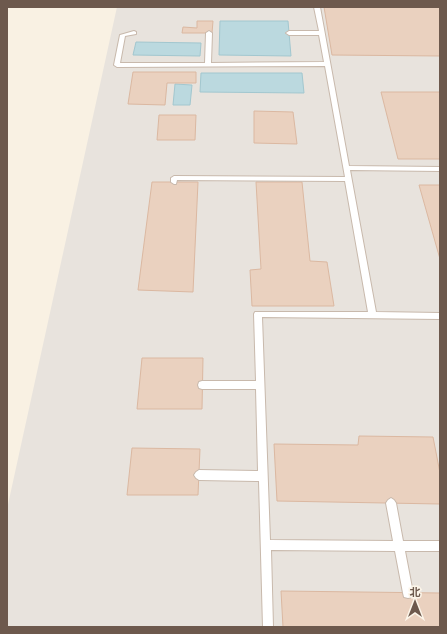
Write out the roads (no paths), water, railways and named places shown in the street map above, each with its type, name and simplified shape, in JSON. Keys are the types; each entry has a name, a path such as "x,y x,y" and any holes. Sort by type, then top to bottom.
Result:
{"lane":[{"path":"317,7 373,315"},
{"path":"134,33 123,35 117,64 327,64"},
{"path":"208,64 209,33"},
{"path":"289,33 321,33"},
{"path":"346,168 440,169"},
{"path":"174,182 174,178 277,180 348,179"},
{"path":"268,627 258,314 440,316"},
{"path":"202,385 260,384"},
{"path":"199,475 263,476"},
{"path":"391,503 408,593"},
{"path":"265,545 440,546"}],"water":[{"path":"220,21 288,21 291,56 219,55"},
{"path":"136,42 201,43 200,56 133,55"},
{"path":"201,73 302,73 304,93 200,92"},
{"path":"175,84 192,85 190,105 173,105"}]}
